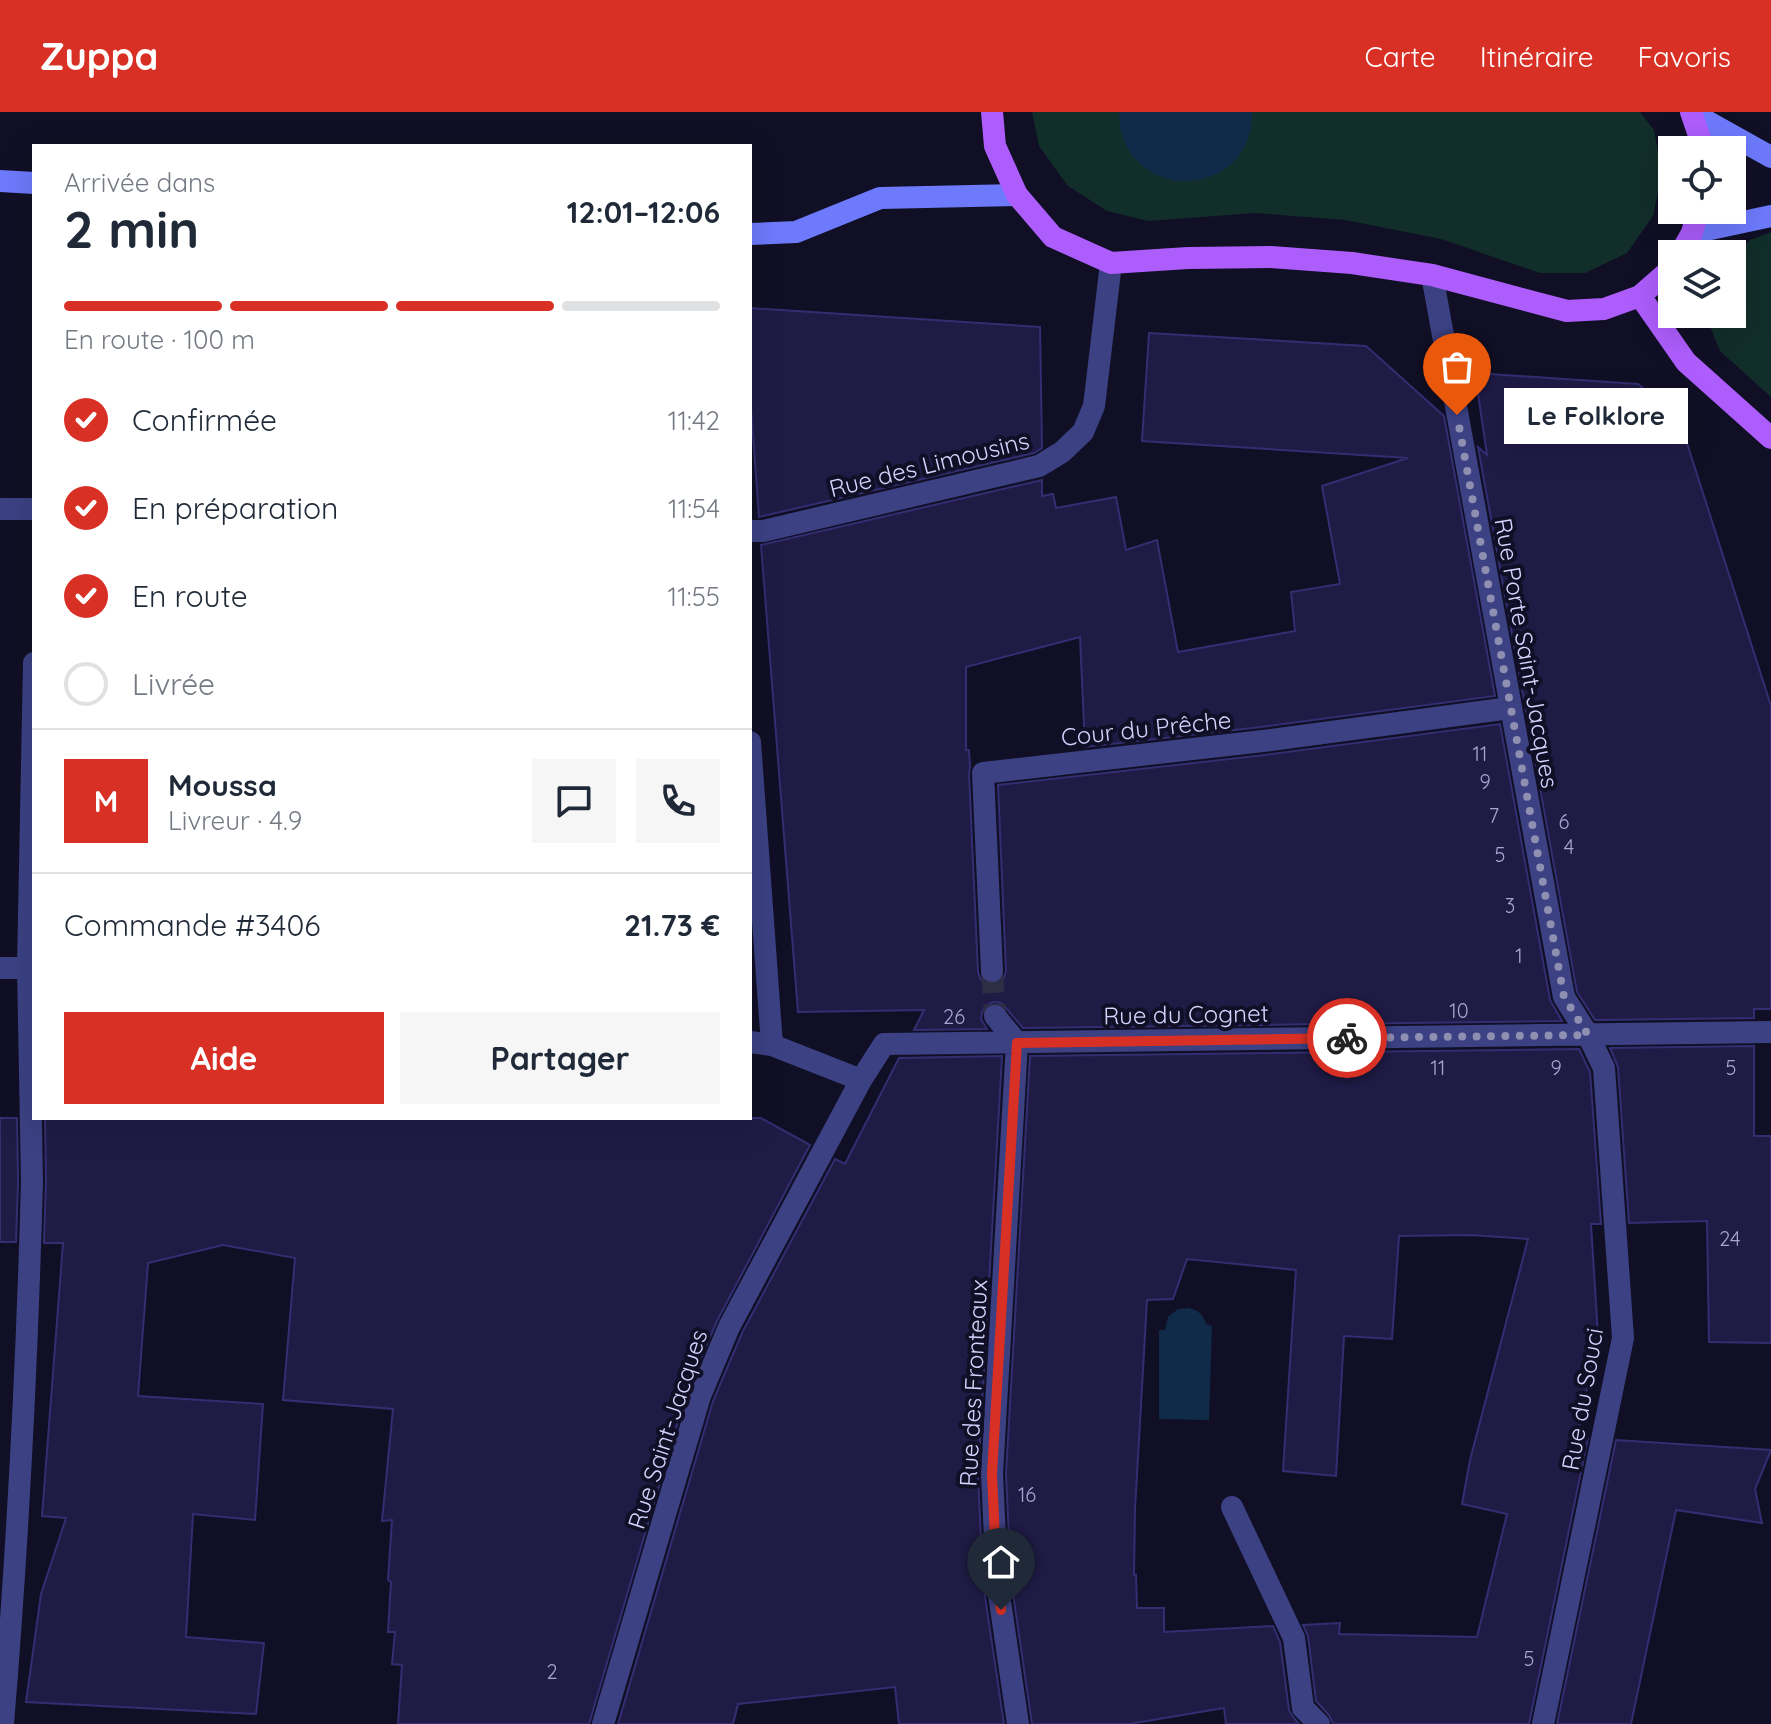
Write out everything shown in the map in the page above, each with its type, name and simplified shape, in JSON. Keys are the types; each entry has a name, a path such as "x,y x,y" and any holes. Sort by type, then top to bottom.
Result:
{"main road":[{"path":"992,112 995,146 1017,195 1053,237 1111,263 1271,257 1352,263 1432,275 1567,311 1604,309 1640,296 1658,280"},
{"path":"1692,113 1699,136"},
{"path":"1692,113 1771,157"},
{"path":"0,181 32,183"},
{"path":"752,234 796,232 880,198 1017,195"},
{"path":"1692,233 1771,216"},
{"path":"1688,240 1694,224"},
{"path":"1640,296 1686,362 1771,438"}],"street":[{"name":"Rue des Limousins","path":"752,531 763,531 1039,466 1062,452 1083,432 1094,406 1111,263"},
{"name":"Rue Porte Saint-Jacques","path":"1432,275 1564,997 1588,1035"},
{"path":"0,509 32,509"},
{"name":"Cour du Prêche","path":"992,971 983,773 1263,741 1510,708"},
{"path":"752,797 761,1044 861,1080"},
{"path":"16,1724 3,1724 5,1631 21,1486 28,1353 32,1182 32,866"},
{"path":"0,968 31,967"},
{"path":"995,1016 1017,1043"},
{"name":"Rue du Cognet","path":"861,1080 884,1044 1771,1032"},
{"name":"Rue du Souci","path":"1543,1724 1623,1338 1604,1068 1588,1035"},
{"name":"Rue des Fronteaux","path":"1017,1043 992,1474 997,1581 1018,1724"},
{"name":"Rue Saint-Jacques","path":"603,1724 700,1396 729,1327 861,1080"},
{"path":"1232,1507 1294,1638 1303,1708 1319,1724"}],"green space":[{"path":"1032,112 1640,112 1654,130 1658,152 1658,192 1653,216 1627,253 1585,273 1540,273 1441,239 1345,220 1255,213 1148,221 1107,211 1068,186 1039,146"},
{"path":"1771,232 1771,397 1720,351 1711,328 1746,328 1746,244"}],"water":[{"path":"1119,112 1252,112 1247,142 1232,163 1211,177 1186,181 1162,177 1140,164 1125,142"},
{"path":"1189,1308 1200,1313 1206,1324 1212,1326 1209,1420 1159,1419 1159,1330 1165,1330 1168,1317 1178,1309"}],"building":[{"path":"752,308 1040,327 1042,448 1034,453 759,517 752,421"},
{"path":"1149,333 1366,346 1444,416 1495,696 1085,747 1080,637 966,667 966,750 969,750 980,978 986,984 993,985 1004,978 1006,971 998,785 1265,755 1500,724 1550,1000 1562,1021 1023,1028 1001,1003 994,1002 982,1012 981,1019 987,1029 914,1030 924,1010 798,1012 761,545 1042,480 1042,496 1053,494 1056,508 1116,497 1126,550 1157,540 1178,652 1295,631 1291,592 1340,584 1322,486 1408,458 1142,441"},
{"path":"1475,373 1638,384 1679,418 1771,706 1771,1009 1754,1009 1754,1018 1595,1020 1577,992 1478,447 1487,455"},
{"path":"1754,1046 1754,1136 1771,1136 1771,1343 1709,1342 1707,1221 1629,1223 1618,1067 1610,1048"},
{"path":"1579,1049 1590,1072 1601,1224 1591,1224 1598,1336 1577,1437 1588,1438 1529,1724 1333,1724 1316,1701 1308,1636 1303,1625 1340,1623 1339,1634 1477,1637 1507,1514 1462,1504 1470,1460 1528,1239 1471,1235 1399,1236 1392,1339 1344,1336 1336,1476 1283,1471 1296,1270 1187,1259 1173,1299 1147,1300 1135,1509 1137,1608 1164,1608 1164,1632 1273,1626 1280,1642 1289,1710 1299,1724 1226,1724 1224,1708 1129,1724 1032,1724 1011,1580 1006,1474 1030,1056"},
{"path":"1002,1056 978,1475 983,1583 1004,1724 899,1724 895,1687 738,1704 733,1724 618,1724 713,1401 742,1333 835,1159 845,1164 899,1058"},
{"path":"0,1118 17,1118 16,1242 0,1242"},
{"path":"761,1118 810,1145 717,1321 687,1391 589,1724 398,1724 402,1665 392,1664 395,1632 388,1632 392,1520 382,1521 393,1409 283,1400 295,1258 223,1245 148,1263 138,1396 263,1404 255,1520 193,1514 186,1637 264,1643 256,1714 26,1702 41,1594 66,1518 42,1516 63,1243 44,1243 45,1120"},
{"path":"1616,1440 1771,1450 1755,1489 1762,1523 1676,1510 1631,1724 1557,1724"}],"tunnel":[{"path":"992,971 995,1016"}],"way so far":[{"path":"1347,1038 1588,1035 1564,997 1457,415"}],"place":[{"name":"Le Folklore","path":"1457,415"}],"route":[{"path":"1001,1610 992,1474 1017,1043 1347,1038"}]}
